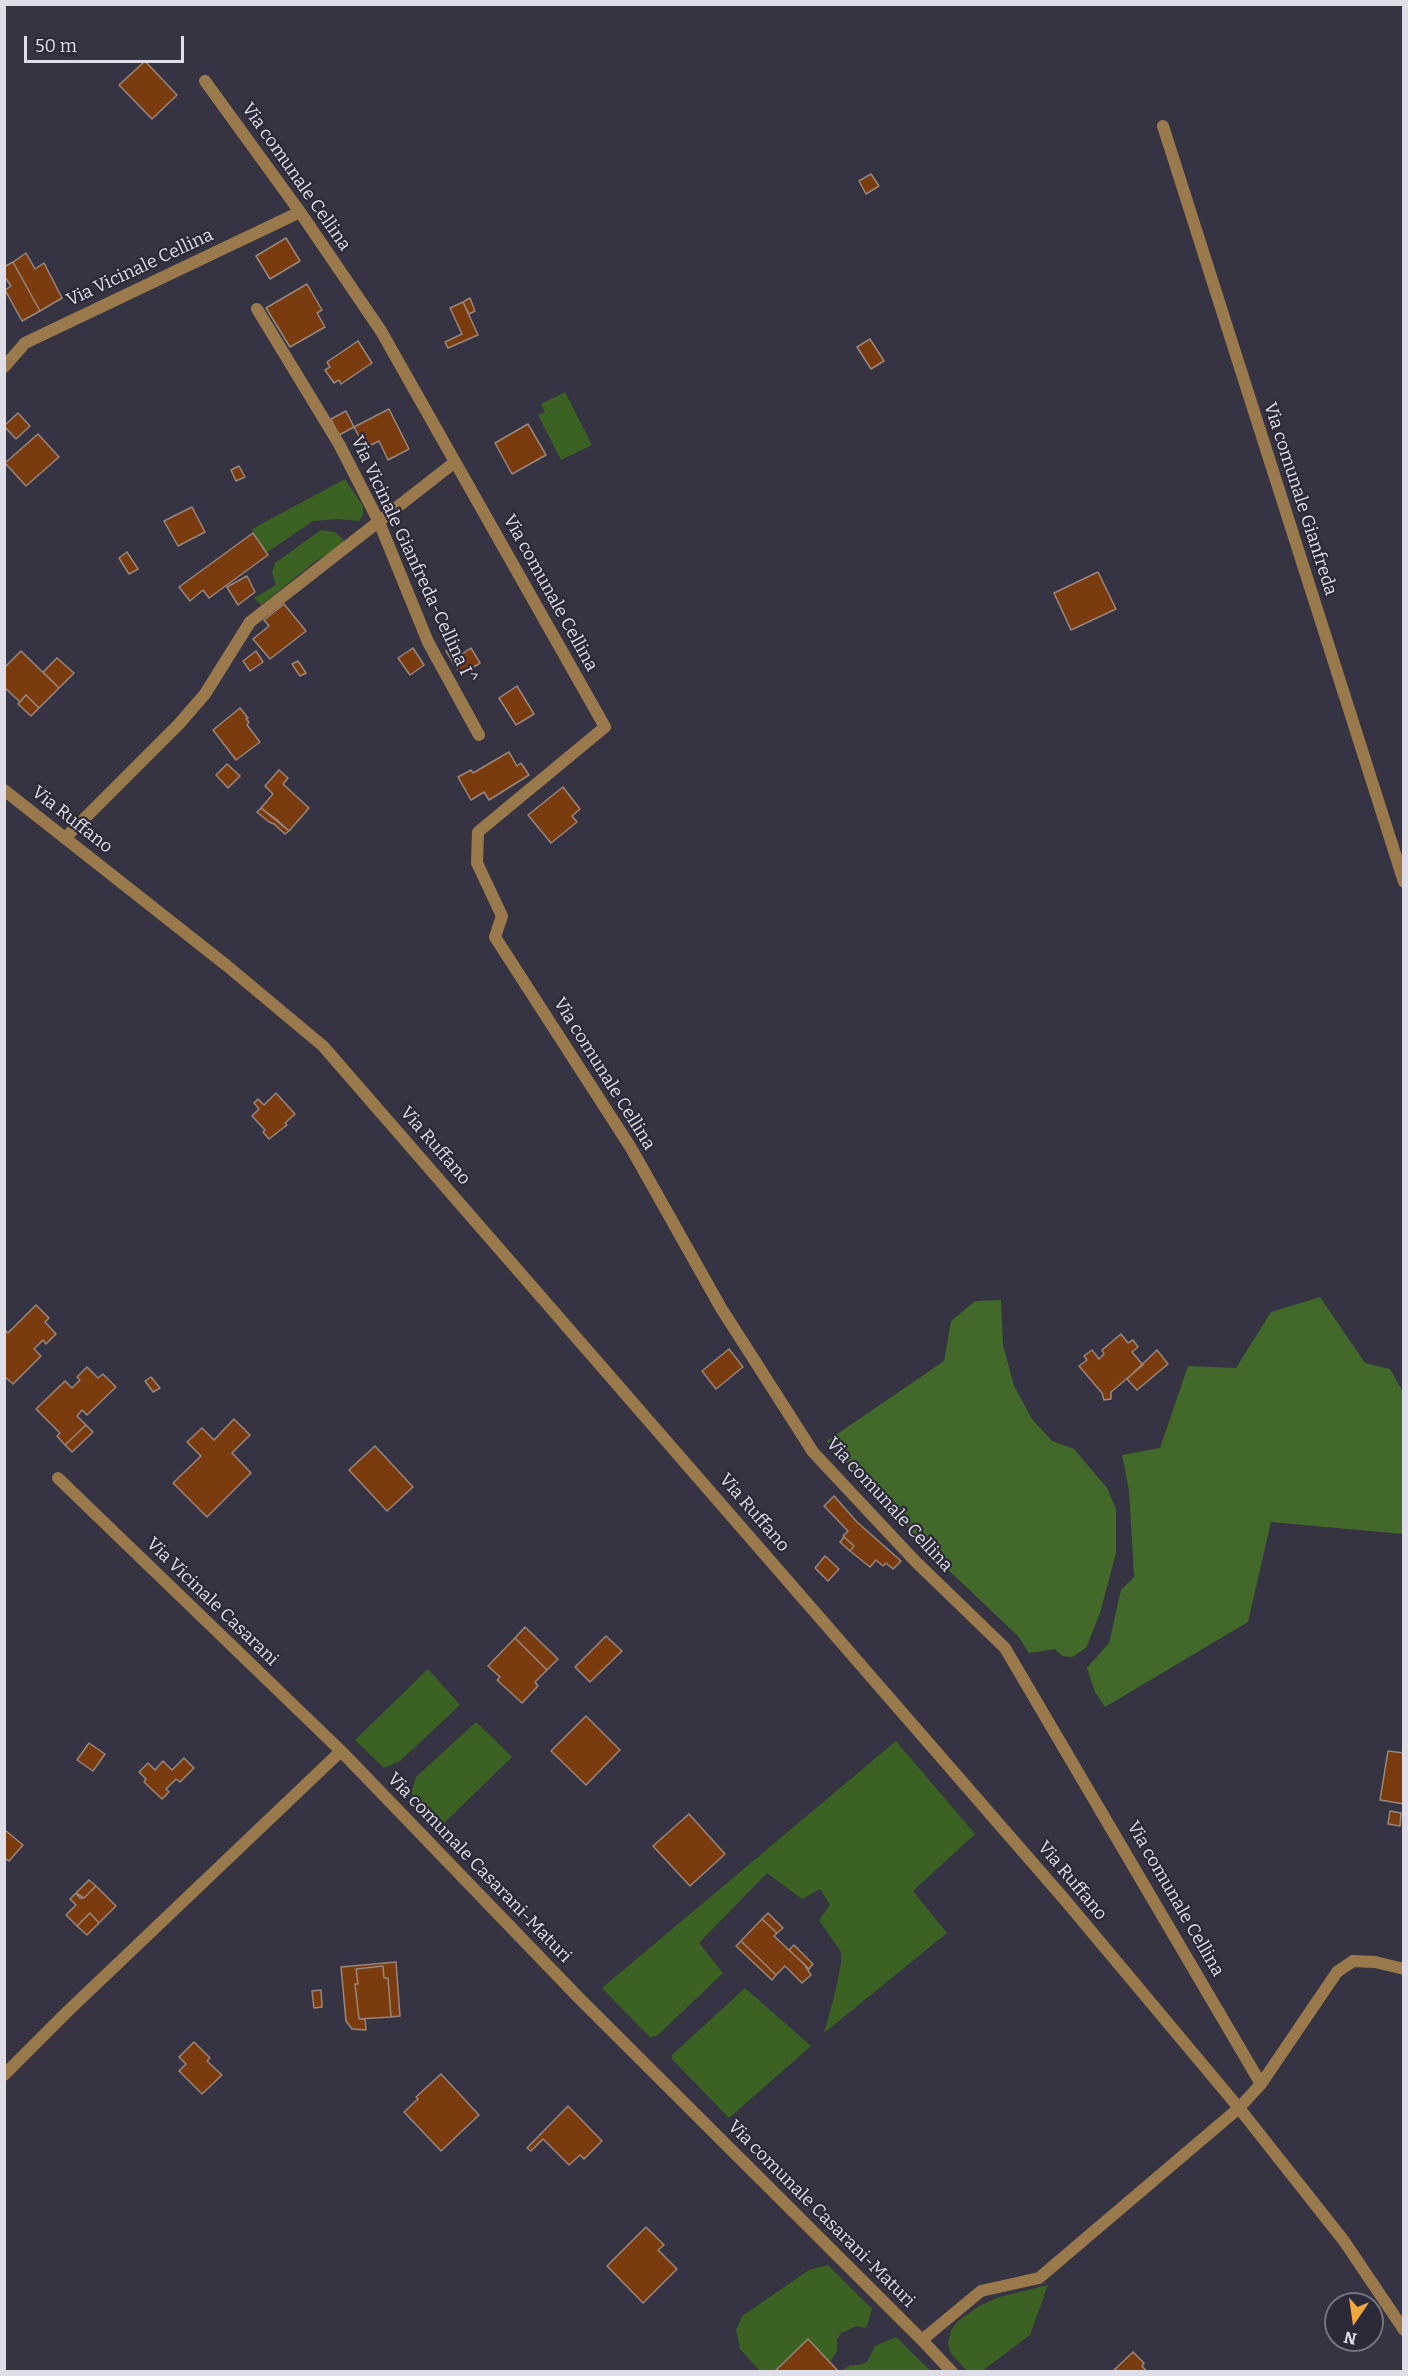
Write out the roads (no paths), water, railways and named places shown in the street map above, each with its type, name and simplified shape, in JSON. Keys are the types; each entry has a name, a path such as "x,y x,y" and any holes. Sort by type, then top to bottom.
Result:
{"street":[{"name":"Via comunale Cellina","path":"205,81 381,331 605,727 478,832 477,862 501,916 495,937 631,1148 721,1308 813,1452 915,1561 1005,1648 1261,2084"},
{"name":"Via comunale Gianfreda","path":"1163,126 1404,882"},
{"name":"Via Vicinale Cellina","path":"4,367 25,343 300,213"},
{"name":"Via Vicinale Gianfreda-Cellina I^","path":"257,309 339,444 380,522 428,642 479,735"},
{"path":"65,838 179,724 205,694 250,622 455,462"},
{"name":"Via Ruffano","path":"4,790 226,965 323,1046 521,1271 1065,1900 1239,2108 1344,2241 1404,2330"},
{"name":"Via Vicinale Casarani","path":"58,1478 341,1751"},
{"path":"4,2075 76,2003 341,1751"},
{"name":"Via comunale Casarani-Maturi","path":"341,1751 579,1998 952,2372"},
{"path":"922,2340 981,2291 1039,2278 1239,2108 1261,2084 1337,1972 1353,1961 1375,1962 1404,1969"}]}
